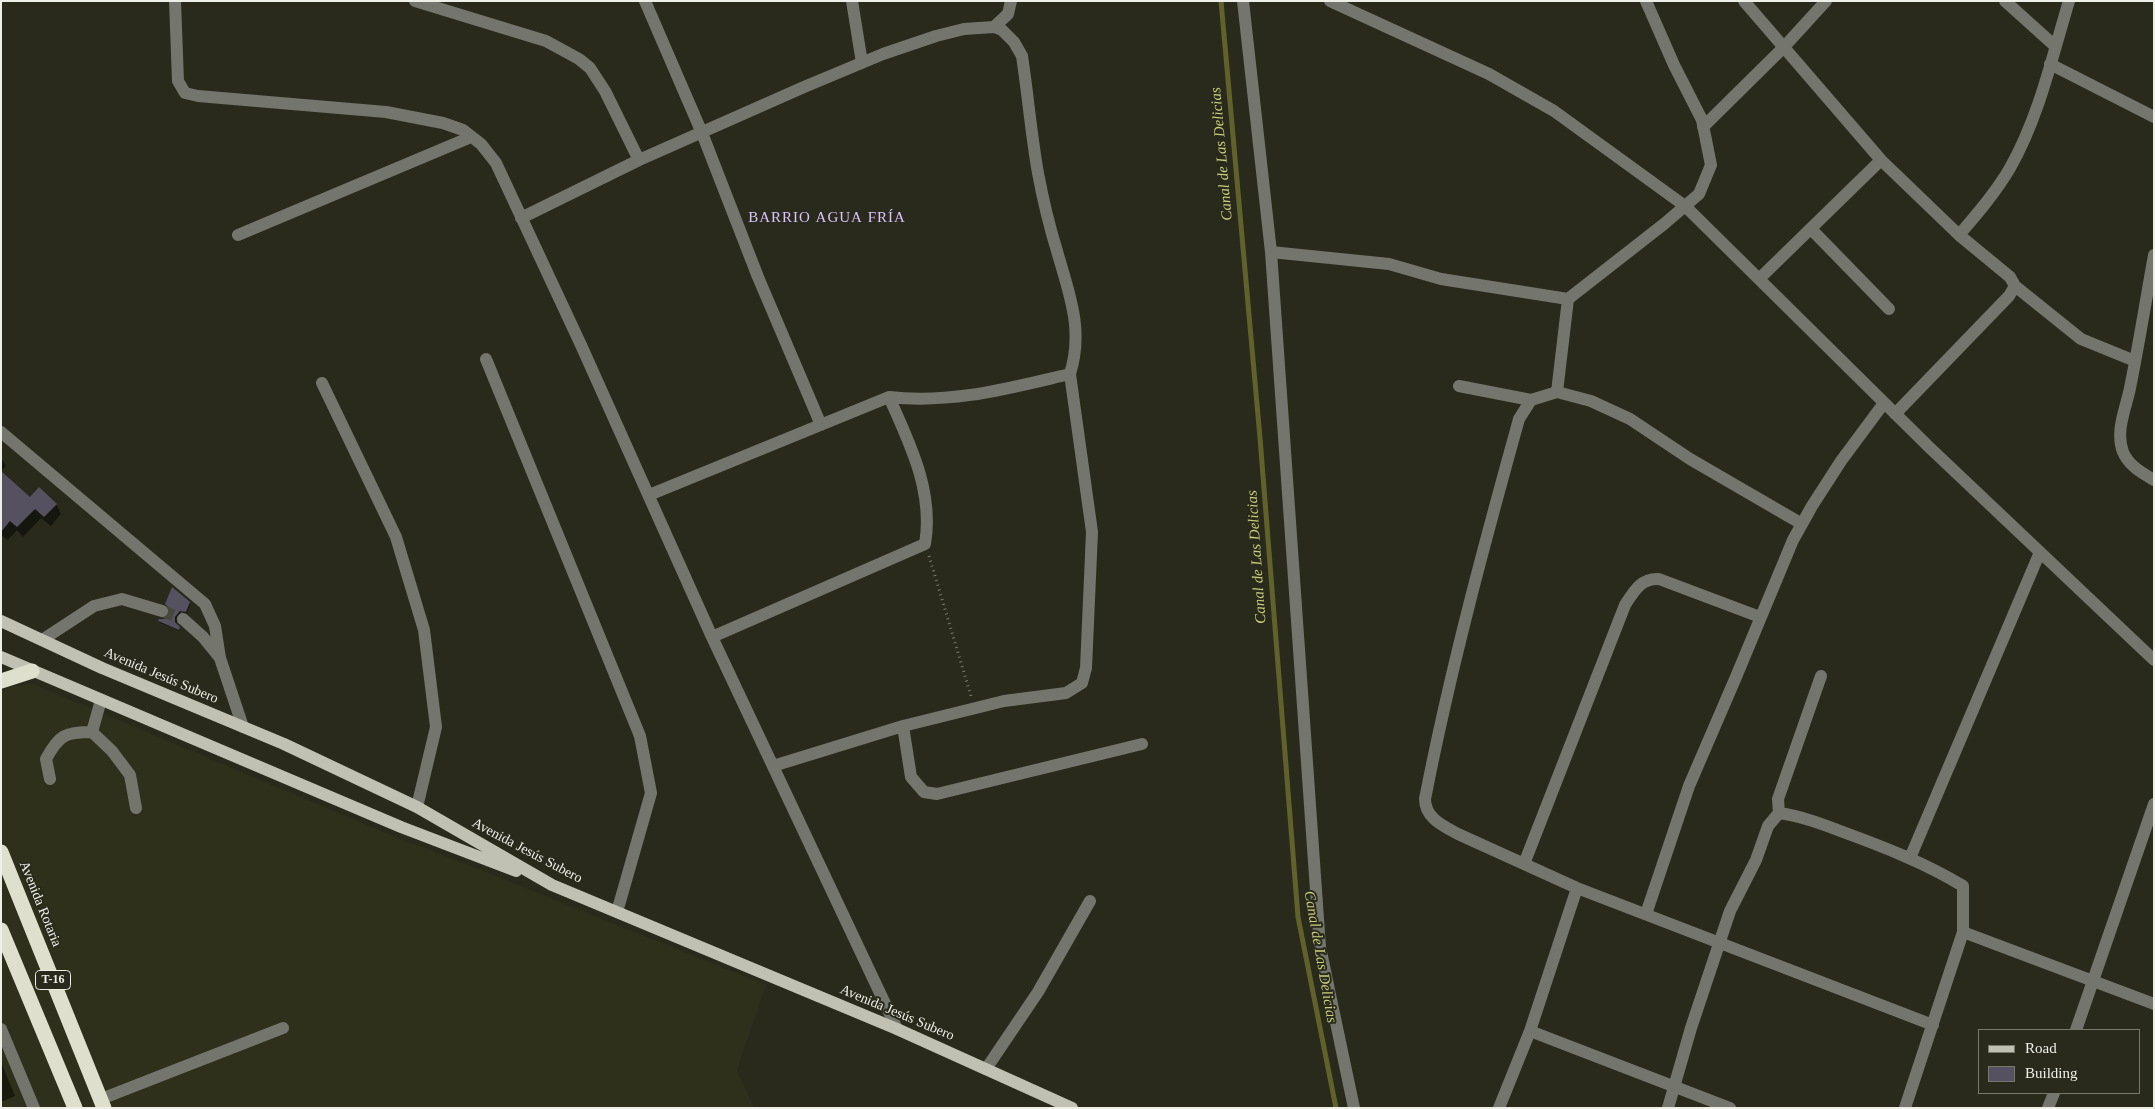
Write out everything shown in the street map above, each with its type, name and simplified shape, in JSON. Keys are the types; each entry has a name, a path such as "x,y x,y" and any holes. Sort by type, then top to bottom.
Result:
{"highway":[{"path":"1,681 32,671"},
{"name":"Avenida Rotaria","path":"1,852 102,1103"},
{"name":"T-16","path":"1,930 75,1108"}],"main road":[{"name":"Avenida Jesús Subero","path":"1,621 102,668 243,727 417,807 552,885 897,1029 1072,1108"},
{"path":"1,657 401,827 552,885"}],"street":[{"path":"175,1 178,81 185,94 386,112 443,123 463,130 481,144 496,163 649,495 712,637 897,1029"},
{"path":"416,1 546,41 579,59 590,68 606,91 639,160"},
{"path":"645,1 702,133 758,277 821,425"},
{"path":"852,1 862,63"},
{"path":"994,27 1008,14 1011,1"},
{"path":"1243,1 1271,252 1320,947 1354,1108"},
{"path":"1330,1 1489,74 1554,111 1685,206 1884,403 2154,660"},
{"path":"1557,392 1568,299 1699,194 1711,165 1702,120 1674,65 1646,1"},
{"path":"1744,1 1881,160 1959,235 2010,277 2015,286 2081,338 2135,361"},
{"path":"1703,127 1784,47 1826,1"},
{"path":"2005,1 2055,46"},
{"path":"1959,235 1986,204 2010,168 2032,122 2069,1"},
{"path":"521,218 639,160 862,63 936,36 964,29 994,27 1002,30 1008,36 1022,56 1040,180 1076,328 1076,354 1070,374 1092,532 1086,668 1082,683 1066,692 1004,701 903,726 773,766"},
{"path":"2050,64 2154,117"},
{"path":"238,235 471,137"},
{"path":"1759,279 1881,160"},
{"path":"1812,229 1889,309"},
{"path":"1271,252 1389,264 1441,279 1568,299"},
{"path":"2154,255 2135,361 2121,424 2121,443 2129,462 2154,480"},
{"path":"1896,414 2009,296 2015,286"},
{"path":"486,359 640,736 651,792 617,912"},
{"path":"649,495 889,397 914,400 965,397 1070,374"},
{"path":"322,383 396,537 424,630 436,727 417,807"},
{"path":"1459,386 1531,400 1557,392 1591,401 1630,419 1690,458 1802,524"},
{"path":"712,637 925,544 928,525 925,494 915,457 889,397"},
{"path":"1531,400 1519,419 1476,574 1450,676 1424,799 1425,808 1442,825 1474,843 1577,888 1934,1025"},
{"path":"1646,914 1688,786 1802,524 1841,460 1884,403"},
{"path":"1,432 205,604 215,626 220,658 243,727"},
{"path":"1910,858 2040,552"},
{"path":"1524,864 1625,604 1637,587 1649,579 1659,579 1760,617"},
{"path":"42,640 94,606 122,599 162,611"},
{"path":"183,619 203,637 220,658"},
{"path":"1668,1108 1730,911 1756,860 1768,826 1779,813 1778,799 1821,676"},
{"path":"92,732 101,700"},
{"path":"903,726 911,777 924,792 937,794 1142,744"},
{"path":"50,779 46,759 55,743 71,732 92,732 112,751 130,775 136,808"},
{"path":"2076,1029 2154,804"},
{"path":"1779,813 1799,816 1910,858 1963,886 1963,932 1934,1025 1905,1108"},
{"path":"1499,1108 1530,1030 1577,888"},
{"path":"986,1069 1038,992 1090,901"},
{"path":"1963,932 2154,1004"},
{"path":"102,1103 283,1028"},
{"path":"1,1029 34,1108"},
{"path":"1530,1030 1730,1108"},
{"path":"2048,1108 2054,1094"}],"path":[{"path":"925,544 975,708"}],"shaded area":[{"path":"33,684 393,836 766,985 737,1070 754,1108 1,1108 1,691 14,686"}],"building":[{"path":"1,471 30,497 39,487 57,504 44,517 35,509 17,527 10,521 1,532"},
{"path":"172,587 190,602 186,612 180,611 175,617 175,622 180,627 179,630 158,621 170,614 170,609 165,604"}],"waterway":[{"name":"Canal de Las Delicias","path":"1221,1 1260,438 1298,917 1336,1108"}],"tunnel":[{"path":"162,611 183,619"}],"district":[{"name":"BARRIO AGUA FRÍA","path":"827,218"}]}
